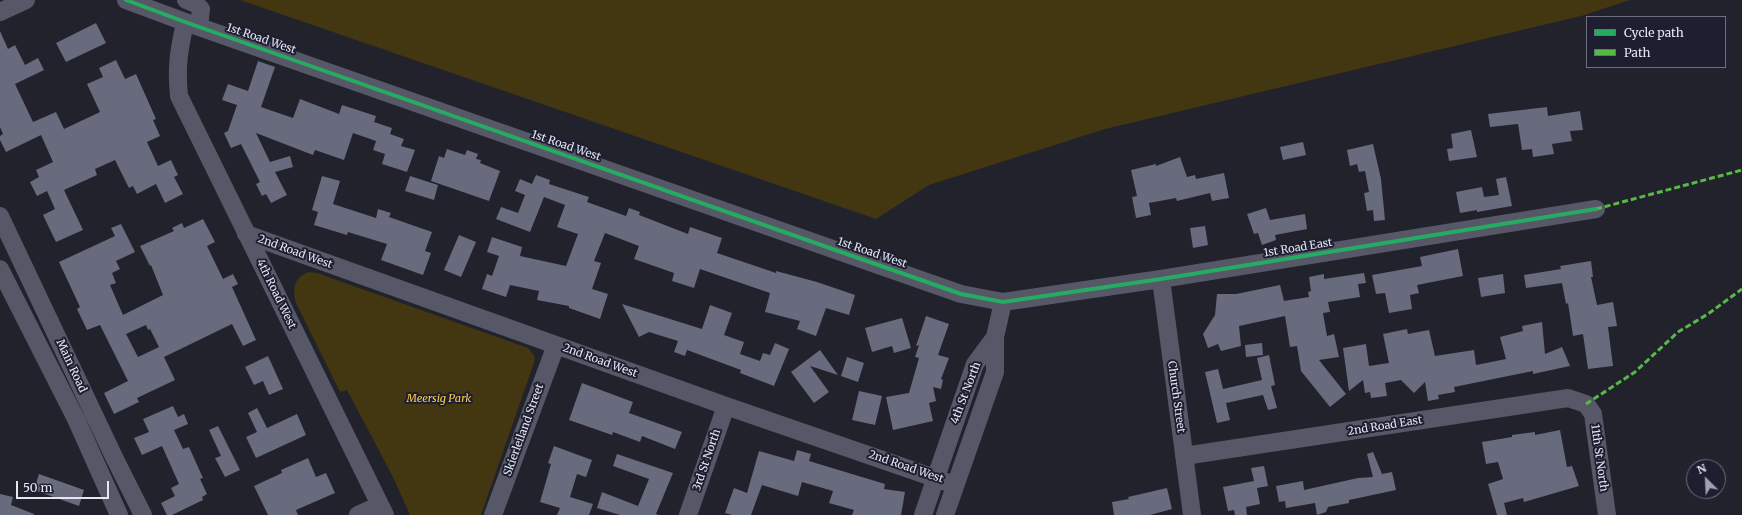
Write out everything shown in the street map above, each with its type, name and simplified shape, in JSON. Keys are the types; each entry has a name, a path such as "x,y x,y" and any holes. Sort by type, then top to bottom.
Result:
{"street":[{"path":"0,12 26,0"},
{"name":"1st Road West","path":"126,0 192,25 961,294 1003,302"},
{"name":"4th Road West","path":"186,0 196,4 201,9 192,25 178,57 177,74 179,96 382,510"},
{"name":"1st Road East","path":"1003,302 1160,279 1596,209"},
{"name":"Main Road","path":"0,216 138,513"},
{"name":"2nd Road West","path":"246,234 726,406 936,477 955,485"},
{"name":"Main Road","path":"0,269 4,290 76,419 119,515"},
{"path":"4,290 29,278"},
{"name":"Church Street","path":"1160,279 1192,515"},
{"path":"995,337 1003,302"},
{"name":"4th St North","path":"923,515 975,364 995,337"},
{"name":"4th St North","path":"944,515 995,372 995,337"},
{"name":"Skierleiland Street","path":"493,515 556,345"},
{"name":"2nd Road East","path":"1184,456 1568,398 1586,404"},
{"name":"11th St North","path":"1586,404 1593,414 1607,515"},
{"name":"3rd St North","path":"688,515 726,406"},
{"path":"358,515 382,510"}],"green space":[{"path":"240,0 1630,0 1581,16 1105,129 929,185 876,219"},
{"name":"Meersig Park","path":"309,272 317,273 528,348 534,355 535,360 481,515 410,515 394,479 347,390 340,392 296,303 294,293 295,284 300,277"}],"building":[{"path":"96,23 106,43 66,62 56,43"},
{"path":"0,31 8,49 15,45 25,65 38,58 44,70 15,84 33,122 56,112 64,129 100,112 87,84 103,77 99,68 116,60 125,79 136,74 156,119 153,120 160,136 147,142 158,166 171,160 178,175 174,177 183,194 165,203 156,184 137,194 133,186 129,188 115,160 95,169 97,175 64,190 83,230 56,242 43,215 55,209 47,191 37,196 30,182 39,177 36,170 53,162 41,135 6,152 0,140 0,136 3,134 0,127"},
{"path":"258,61 275,67 261,107 293,118 300,99 339,114 342,105 376,116 374,122 392,128 390,134 404,139 401,146 415,150 407,172 382,164 385,154 373,150 376,141 353,133 344,160 315,150 313,155 256,133 270,162 290,156 293,167 275,172 287,195 271,203 266,194 262,196 256,184 260,182 241,144 231,148 224,133 228,131 237,105 222,100 228,84 248,91"},
{"path":"1547,107 1548,116 1580,111 1583,130 1570,131 1572,141 1552,144 1554,154 1533,157 1532,149 1522,150 1518,124 1490,127 1488,114"},
{"path":"1471,130 1477,157 1449,161 1447,149 1453,148 1451,134"},
{"path":"1303,142 1306,155 1283,160 1280,147"},
{"path":"1373,144 1381,179 1385,220 1374,221 1373,210 1367,211 1364,193 1369,192 1365,171 1359,172 1357,164 1350,166 1347,150"},
{"path":"447,149 465,155 467,150 478,154 476,159 481,160 480,163 500,171 489,201 431,181 439,156 444,158"},
{"path":"1180,157 1187,177 1195,175 1196,179 1224,173 1229,198 1212,201 1210,193 1177,201 1176,198 1149,203 1151,215 1136,218 1132,197 1137,196 1131,170 1156,164 1156,166"},
{"path":"536,175 550,180 549,184 589,197 587,202 626,216 629,208 640,212 639,215 688,234 690,227 722,238 717,253 776,273 776,271 817,282 855,295 849,315 826,308 816,336 797,329 800,321 765,312 770,293 700,269 694,288 672,281 674,273 634,259 639,246 605,233 594,261 601,263 592,289 608,294 600,319 569,308 569,306 537,300 539,291 510,285 506,297 482,289 487,274 492,276 499,256 487,252 492,237 522,247 520,256 566,266 578,234 557,227 565,205 544,197 530,232 496,219 501,207 518,213 525,195 515,191 520,179 532,184"},
{"path":"322,176 340,181 333,204 376,218 378,209 391,213 389,217 432,232 425,251 431,253 423,275 381,260 387,244 348,232 347,235 314,225 318,212 312,210"},
{"path":"410,176 438,185 434,200 405,191"},
{"path":"1506,177 1512,206 1477,212 1477,210 1460,213 1456,192 1482,187 1484,197 1499,195 1496,179"},
{"path":"1266,208 1270,220 1305,214 1307,229 1275,235 1276,240 1262,245 1258,233 1254,234 1247,214"},
{"path":"203,219 215,242 207,246 223,279 233,274 238,284 232,287 256,340 243,346 232,324 164,357 175,380 137,398 139,402 114,414 104,393 128,381 100,325 87,330 77,309 80,307 59,262 115,236 111,228 121,224 135,252 116,261 120,269 112,273 116,283 110,285 123,315 163,295 151,265 150,266 140,246 174,231 172,228 182,223 184,228","holes":["146,325 148,330 150,329 159,347 138,357 126,334"]},
{"path":"1205,226 1208,245 1193,248 1190,228"},
{"path":"459,235 476,242 461,277 444,270"},
{"path":"1458,249 1463,276 1417,285 1419,293 1410,295 1412,309 1389,313 1385,293 1376,294 1372,275 1422,266 1420,257"},
{"path":"1591,261 1593,277 1591,277 1597,305 1613,302 1617,326 1608,327 1613,366 1588,369 1583,334 1573,336 1568,303 1566,304 1562,283 1526,288 1524,275 1561,269 1560,266"},
{"path":"1364,273 1366,283 1358,284 1360,297 1328,302 1330,312 1323,313 1327,336 1334,334 1339,357 1319,360 1346,394 1330,407 1301,371 1297,346 1290,347 1285,316 1239,326 1241,346 1221,351 1218,344 1208,348 1203,334 1215,315 1217,294 1236,294 1280,285 1284,301 1309,297 1308,292 1311,291 1309,277 1324,274 1324,279"},
{"path":"1503,274 1505,293 1481,297 1478,278"},
{"path":"622,304 702,329 710,305 732,313 724,335 744,342 740,354 760,361 763,353 770,355 775,343 789,349 774,386 740,373 741,370 687,350 685,356 674,352 678,341 649,332 639,337"},
{"path":"926,316 949,324 938,355 949,358 941,379 943,380 941,389 933,387 936,401 929,403 933,421 893,430 886,397 909,393 919,358 915,357 919,345 916,346"},
{"path":"902,318 911,348 894,353 892,346 872,352 865,328"},
{"path":"1542,322 1545,354 1562,347 1570,366 1533,374 1533,371 1454,387 1455,392 1438,395 1439,399 1428,401 1425,382 1414,393 1401,380 1385,383 1387,396 1371,398 1370,392 1365,393 1363,380 1349,391 1343,348 1366,344 1369,366 1389,363 1383,334 1407,329 1408,334 1429,330 1435,356 1474,350 1476,365 1506,359 1500,337 1523,331 1522,326"},
{"path":"1262,343 1263,355 1246,357 1245,345"},
{"path":"820,350 838,375 810,366 829,392 814,403 791,372"},
{"path":"1269,355 1275,385 1271,386 1277,408 1268,410 1263,395 1226,403 1230,420 1217,423 1205,372 1218,369 1223,389 1262,380 1257,358"},
{"path":"268,356 283,389 269,395 263,381 254,385 245,367"},
{"path":"847,357 864,363 858,382 841,376"},
{"path":"582,383 633,402 629,413 682,432 675,449 642,436 640,442 613,432 612,435 569,420"},
{"path":"859,391 882,396 875,425 852,420"},
{"path":"173,406 178,417 184,414 188,424 174,430 183,449 189,447 203,478 200,479 207,494 202,497 203,500 172,515 167,515 161,503 175,496 171,488 179,484 162,446 142,455 134,438 149,432 143,419"},
{"path":"257,408 267,428 297,414 306,435 256,458 246,437 257,432 248,413"},
{"path":"218,426 240,470 225,477 215,458 221,456 209,430"},
{"path":"1560,430 1567,467 1572,466 1579,486 1524,502 1523,498 1504,503 1507,515 1497,515 1488,484 1503,479 1498,462 1486,464 1482,442 1512,437 1512,435 1535,432 1535,435"},
{"path":"554,446 592,460 586,477 577,474 570,497 593,504 589,515 557,515 560,508 540,502 551,464 548,463"},
{"path":"797,450 811,454 809,461 885,484 884,489 905,492 901,515 852,515 854,510 829,503 833,491 802,482 798,496 762,485 751,515 732,515 725,513 734,488 747,493 759,451 794,461"},
{"path":"1373,452 1382,474 1392,472 1396,490 1349,500 1349,503 1328,507 1326,512 1317,515 1315,503 1286,508 1285,501 1279,502 1276,486 1303,481 1304,490 1358,478 1373,477 1367,454"},
{"path":"617,454 673,473 656,514 659,515 620,515 597,508 602,492 638,506 649,479 613,466"},
{"path":"308,458 316,477 326,473 335,493 296,510 298,515 268,515 254,486 282,473 281,470"},
{"path":"1264,466 1268,486 1257,488 1260,504 1246,507 1247,515 1235,515 1234,510 1228,511 1223,487 1254,481 1251,468"},
{"path":"39,474 84,490 79,506 34,490"},
{"path":"1167,488 1172,509 1150,515 1114,515 1112,502 1129,499 1128,497"},
{"path":"0,494 13,497 11,505 34,515 0,515"}],"marked path":[{"path":"1596,209 1742,170"},
{"path":"1586,404 1635,372 1678,332 1708,314 1742,289"}],"cycle path":[{"path":"126,0 961,294 1003,302 1161,279 1596,209"}]}
